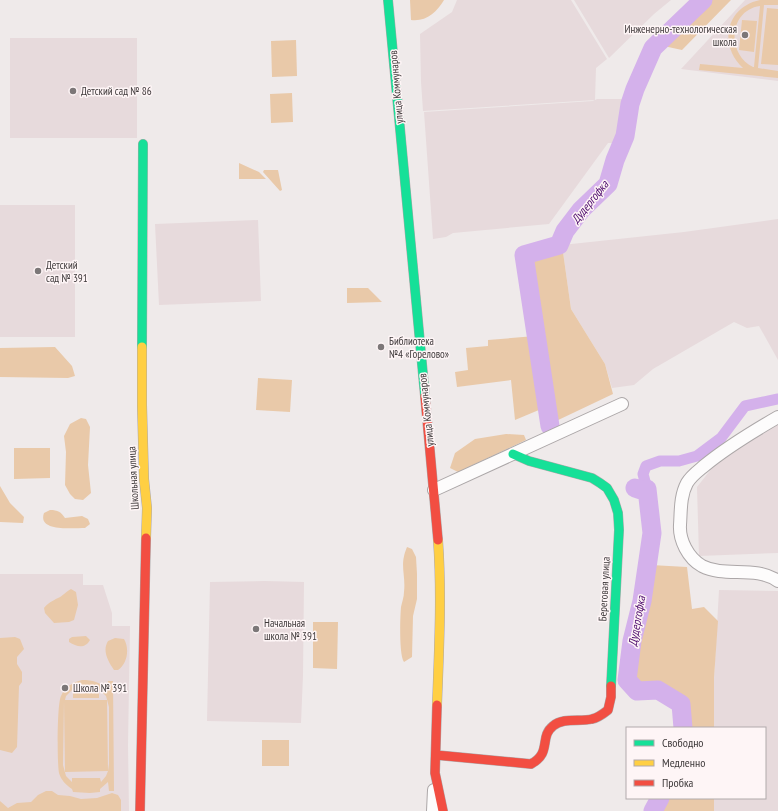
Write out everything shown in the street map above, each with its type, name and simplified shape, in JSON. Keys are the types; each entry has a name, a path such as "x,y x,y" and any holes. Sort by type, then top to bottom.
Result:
{"street":[{"name":"улица Коммунаров","path":"388,0 439,556 439,653 433,811"},
{"name":"Школьная улица","path":"140,811 147,508 144,479 142,405 143,144"},
{"path":"434,490 622,404"},
{"path":"778,417 715,457 696,473 687,483 681,500 680,533 692,560 712,571 752,572 772,577 778,581"},
{"name":"Береговая улица","path":"436,755 531,764 537,762 543,756 547,733 553,726 560,722 592,719 600,716 608,710 612,697 611,669 620,530 618,509 615,498 605,487 592,478 529,461 513,454"},
{"name":"улица Коммунаров","path":"435,772 443,811"}],"shaded area":[{"path":"410,0 444,0 434,12 426,18 411,20"},
{"path":"457,0 571,0 607,59 596,68 595,100 423,111 420,34 452,12"},
{"path":"574,0 671,0 654,14 609,58"},
{"path":"706,0 731,0 682,50 659,45"},
{"name":"Инженерно-технологическая школа","path":"745,0 778,0 778,81 681,69"},
{"path":"760,0 778,0 778,5 764,5 758,68 778,71 778,78 699,70 700,64 743,68 735,59 730,49 728,38 729,28 733,19 739,10 748,4","holes":["760,6 754,67 744,61 738,53 735,43 735,33 737,24 742,15 750,9"]},
{"path":"767,8 778,9 778,65 761,64"},
{"path":"742,20 757,21 754,52 739,50"},
{"name":"Детский сад № 86","path":"10,38 137,38 137,138 10,138"},
{"path":"296,40 297,76 272,77 271,41"},
{"path":"292,93 293,122 271,123 270,94"},
{"path":"597,99 623,99 615,143 608,143 549,224 453,233 446,237 433,239 424,112 593,101"},
{"path":"239,163 259,172 266,179 239,179"},
{"path":"264,170 278,170 282,190 280,191 263,172"},
{"name":"Детский сад № 391","path":"0,205 75,205 75,337 0,337"},
{"path":"778,219 778,360 759,326 747,328 734,322 653,369 634,385 612,388 605,364 571,309 562,245 684,232"},
{"path":"258,220 261,301 159,305 155,224"},
{"path":"562,245 571,309 605,364 613,394 554,422 528,256"},
{"path":"347,288 368,288 382,302 347,303"},
{"path":"535,336 546,407 515,420 511,380 457,387 455,372 468,370 466,348 488,346 488,340"},
{"path":"55,347 72,366 75,376 68,378 0,377 0,348"},
{"path":"258,378 292,380 290,412 256,410"},
{"path":"81,418 86,419 90,427 88,465 91,493 83,500 75,499 65,485 66,452 64,436 70,424"},
{"path":"778,425 778,553 699,556 697,487 720,458"},
{"path":"506,434 524,435 526,440 458,472 450,468 455,453 475,439"},
{"path":"14,448 50,448 50,478 14,479"},
{"path":"0,486 10,503 24,517 23,523 0,522"},
{"path":"50,510 59,512 65,518 82,516 88,519 90,524 85,528 58,528 51,526 43,519 44,513"},
{"path":"407,547 412,549 416,557 417,599 413,616 412,657 404,662 401,652 400,619 404,596 403,560"},
{"path":"651,565 687,567 692,609 704,607 718,621 714,678 714,727 688,727 687,705 676,692 638,682 632,668 632,659 643,612"},
{"name":"Школа № 391","path":"0,574 83,574 83,585 103,585 112,613 112,626 130,626 128,745 129,811 0,811"},
{"name":"Начальная школа № 391","path":"210,582 304,582 301,723 207,721"},
{"path":"71,589 76,592 78,605 74,620 69,622 54,623 45,613 44,608 50,602"},
{"path":"719,590 778,591 778,811 714,811 714,799 766,799 766,727 714,727 714,678"},
{"path":"313,622 338,622 337,669 313,668"},
{"path":"86,636 90,640 86,645 78,646 69,642 69,639 72,637"},
{"path":"15,637 20,639 24,649 17,657 17,664 22,672 22,682 19,686 17,747 12,753 0,750 0,638"},
{"path":"115,638 124,639 127,647 127,656 124,664 118,670 114,670 108,660 106,652 106,645 108,641"},
{"path":"79,681 93,681 102,685 107,690 108,681 113,681 114,791 109,791 108,782 100,789 100,792 73,792 72,789 62,780 59,773 58,734 61,696 70,685","holes":["73,689 73,698 99,698 99,689 106,696 109,707 108,771 107,700 65,700 66,696","64,701 65,772 108,771 101,782 100,778 72,778 72,782 66,776 63,765"]},
{"path":"262,740 289,740 289,766 262,766"},
{"path":"46,791 52,791 58,795 81,799 97,798 112,793 118,795 121,800 121,811 0,811 0,801 8,808 17,803 31,802 38,795"},
{"path":"668,799 714,799 714,811 662,811"}],"waterway":[{"name":"Дудергофка","path":"550,426 524,255 559,245 565,231 581,210 608,184 615,160 625,136 630,104 653,48 703,0"},
{"path":"647,489 643,474 646,466 660,461 679,461 697,456 721,438 745,406 778,399"},
{"name":"Дудергофка","path":"635,488 641,490 647,489 652,533 642,601 632,641 627,680 637,691 658,690 681,704 683,727"},
{"name":"Дудергофка","path":"653,811 659,799"}],"traffic: fast":[{"path":"388,0 425,396"},
{"path":"142,347 143,144"},
{"path":"513,454 529,461 592,478 607,488 614,500 618,513 619,530 611,686"}],"traffic: slow":[{"path":"142,347 144,479 147,508 146,538"},
{"path":"437,705 440,602 438,540"}],"traffic: jam":[{"path":"425,396 438,540"},
{"path":"140,811 146,538"},
{"path":"436,755 531,764 541,755 549,730 557,723 587,720 600,716 608,710 611,697 611,686"},
{"path":"437,705 435,773 443,811"}],"place":[{"name":"Инженерно-технологическая школа","path":"745,35"},
{"name":"Детский сад № 86","path":"73,91"},
{"name":"Детский сад № 391","path":"38,271"},
{"name":"Библиотека №4 «Горелово»","path":"381,347"},
{"name":"Начальная школа № 391","path":"256,629"},
{"name":"Школа № 391","path":"65,688"}]}
